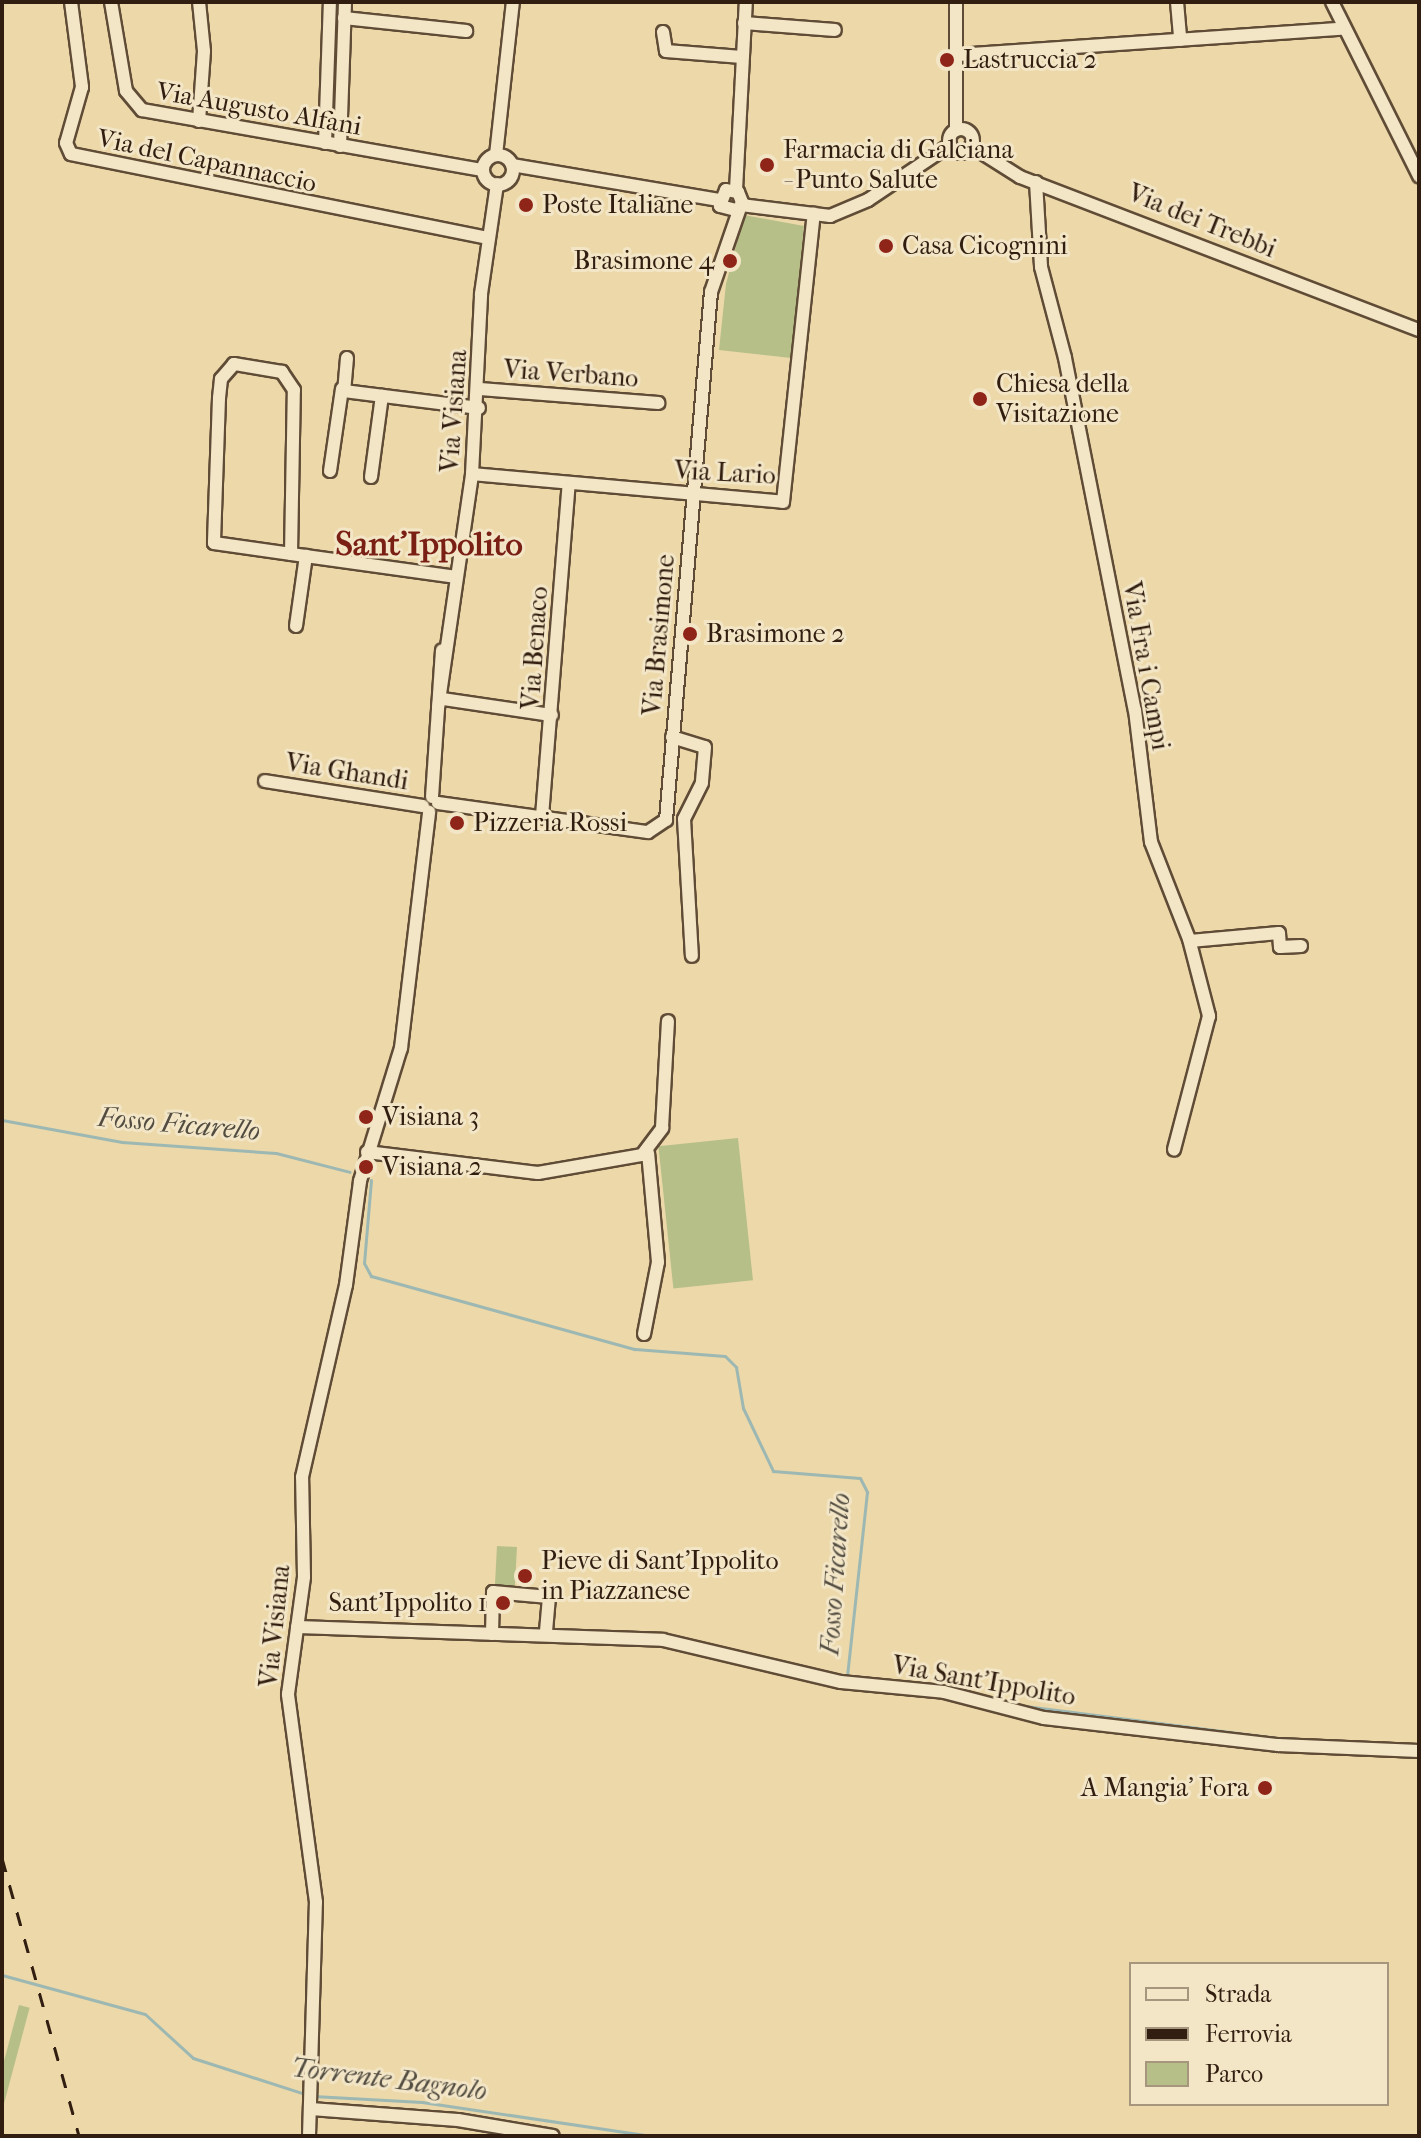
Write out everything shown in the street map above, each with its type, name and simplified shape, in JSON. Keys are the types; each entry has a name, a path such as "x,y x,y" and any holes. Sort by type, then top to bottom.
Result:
{"street":[{"name":"Via del Capannaccio","path":"71,2 82,87 66,143 71,154 489,238"},
{"name":"Via Augusto Alfani","path":"111,2 130,100 142,110 483,170"},
{"path":"199,2 204,64 199,121"},
{"path":"325,143 330,2"},
{"path":"340,146 345,2"},
{"path":"512,170 497,184 483,170 496,155 513,2"},
{"path":"731,198 746,2"},
{"path":"496,155 512,170 731,198 830,216 868,200 950,145 956,130 956,2"},
{"path":"1177,2 1180,40"},
{"path":"1332,2 1342,29 1419,176"},
{"path":"344,18 466,31"},
{"path":"744,23 835,30"},
{"path":"956,55 1342,29"},
{"path":"663,32 666,51 742,57"},
{"path":"950,145 960,153 971,146 970,133 956,130"},
{"name":"Via dei Trebbi","path":"971,146 1036,182 1419,330"},
{"name":"Via Fra i Campi","path":"1036,182 1041,267 1065,358 1135,710 1151,842 1190,941 1208,1034 1174,1149"},
{"name":"Via Visiana","path":"309,2136 316,1902 288,1694 304,1577 302,1477 346,1285 367,1152 401,1048 431,805 447,641 472,474 489,238 497,184"},
{"name":"Via Brasimone","path":"431,805 658,829 667,816 711,292 730,224 731,198"},
{"name":"Via Lario","path":"472,474 774,503 787,496 814,214"},
{"path":"330,471 347,358"},
{"path":"291,554 294,390 282,372 247,363 234,364 221,379 214,543 291,554 456,577"},
{"path":"342,389 479,408"},
{"name":"Via Verbano","path":"480,389 658,403"},
{"path":"371,477 382,396"},
{"name":"Via Benaco","path":"542,816 569,484"},
{"path":"296,626 306,556"},
{"path":"440,703 552,715"},
{"path":"672,737 701,742 705,752 702,783 683,824 692,956"},
{"name":"Via Ghandi","path":"265,781 431,805"},
{"path":"1190,941 1279,933 1280,947 1301,946"},
{"path":"644,1334 658,1262 648,1153 662,1128 668,1021"},
{"path":"367,1152 538,1173 648,1153"},
{"path":"297,1627 492,1634 493,1592 549,1597 546,1633"},
{"name":"Via Sant'Ippolito","path":"492,1634 546,1633 663,1640 841,1682 944,1692 1044,1718 1278,1745 1419,1751"},
{"path":"311,2102 458,2120 553,2136"}],"green space":[{"path":"744,215 804,226 791,358 719,350 726,284"},
{"path":"738,1138 753,1280 673,1289 658,1146"},
{"path":"497,1546 517,1547 515,1592 495,1591"},
{"path":"19,2005 30,2008 2,2111 2,2068"}],"waterway":[{"name":"Fosso Ficarello","path":"2,1120 122,1142 276,1153 350,1172"},
{"name":"Fosso Ficarello","path":"371,1180 364,1263 371,1276 635,1349 725,1356 736,1367 743,1408 773,1471 860,1478 867,1492 847,1676 940,1686"},
{"name":"Fosso Ficarello","path":"1017,1705 1295,1740"},
{"name":"Torrente Bagnolo","path":"2,1975 145,2014 193,2058 305,2094"},
{"name":"Torrente Bagnolo","path":"313,2096 422,2102 652,2136"}],"railway":[{"path":"2,1858 79,2136"}],"place":[{"name":"Lastruccia 2","path":"947,60"},
{"name":"Farmacia di Galciana - Punto Salute","path":"767,165"},
{"name":"Poste Italiane","path":"526,205"},
{"name":"Casa Cicognini","path":"886,246"},
{"name":"Brasimone 4","path":"730,261"},
{"name":"Chiesa della Visitazione","path":"980,399"},
{"name":"Brasimone 2","path":"690,634"},
{"name":"Pizzeria Rossi","path":"457,823"},
{"name":"Visiana 3","path":"366,1117"},
{"name":"Visiana 2","path":"366,1167"},
{"name":"Pieve di Sant'Ippolito in Piazzanese","path":"525,1576"},
{"name":"Sant'Ippolito 1","path":"503,1603"},
{"name":"A Mangia' Fora","path":"1265,1788"}],"district":[{"name":"Sant'Ippolito","path":"429,545"}]}
